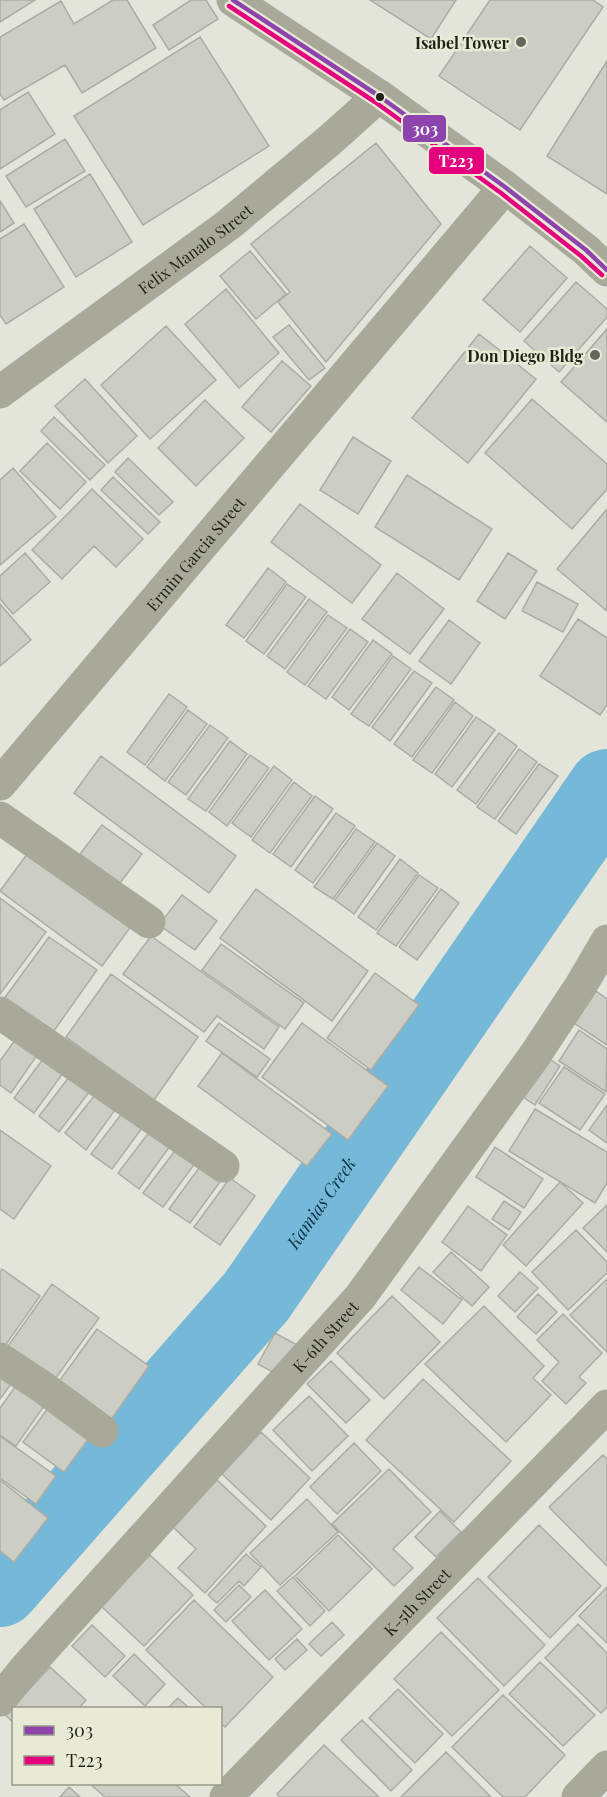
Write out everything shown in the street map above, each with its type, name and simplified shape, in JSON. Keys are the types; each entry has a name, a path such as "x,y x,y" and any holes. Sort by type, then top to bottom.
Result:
{"street":[{"path":"233,0 379,96 505,188 586,250 607,270"},
{"name":"Felix Manalo Street","path":"0,392 228,225 379,96"},
{"name":"Ermin Garcia Street","path":"0,784 505,188"},
{"path":"0,818 150,922"},
{"name":"K-6th Street","path":"0,1700 25,1669 360,1297 535,1055 580,987 607,940"},
{"path":"0,1013 224,1166"},
{"path":"0,1359 102,1431"},
{"name":"K-5th Street","path":"226,1797 607,1406"},
{"path":"578,1797 607,1767"}],"building":[{"path":"0,0 35,0 0,22"},
{"path":"113,0 127,0 156,48 82,93 65,65 4,100 0,94 0,37 61,1 74,24"},
{"path":"191,0 206,0 218,19 169,50 153,25"},
{"path":"370,0 456,0 431,39"},
{"name":"Isabel Tower","path":"490,0 593,0 603,7 520,130 439,76"},
{"path":"200,37 269,146 143,225 74,116"},
{"path":"607,61 607,194 547,156"},
{"path":"28,92 55,134 0,169 0,110"},
{"path":"65,139 85,171 26,207 6,176"},
{"path":"376,143 441,224 326,362 278,302 290,292 251,244"},
{"path":"90,174 132,242 76,277 34,209"},
{"path":"0,201 14,223 0,232"},
{"path":"24,224 64,287 6,324 0,315 0,239"},
{"path":"530,246 567,278 520,332 483,300"},
{"path":"250,251 286,294 256,319 220,276"},
{"path":"576,282 607,309 607,317 559,372 524,341"},
{"path":"226,289 279,353 239,388 185,324"},
{"path":"289,325 325,368 309,380 273,337"},
{"path":"166,326 216,380 150,439 101,385"},
{"name":"Don Diego Bldg","path":"607,329 607,422 561,382"},
{"path":"479,334 536,379 468,463 412,418"},
{"path":"282,361 311,386 271,432 242,407"},
{"path":"85,379 137,436 108,463 55,406"},
{"path":"532,399 607,464 607,489 572,529 485,453"},
{"path":"205,400 244,438 196,486 158,448"},
{"path":"54,417 105,465 90,480 41,431"},
{"path":"353,437 391,461 358,514 320,490"},
{"path":"47,443 86,482 60,509 20,471"},
{"path":"128,458 173,502 159,515 115,472"},
{"path":"13,468 56,517 0,565 0,480"},
{"path":"407,475 492,529 459,580 375,527"},
{"path":"113,477 160,522 148,534 101,490"},
{"path":"92,489 143,539 116,567 94,546 62,579 32,550"},
{"path":"300,504 381,565 352,603 271,542"},
{"path":"607,509 607,611 557,569"},
{"path":"25,553 50,582 13,614 0,599 0,576"},
{"path":"508,553 537,571 505,619 477,601"},
{"path":"268,568 286,582 244,638 226,625"},
{"path":"397,573 444,609 410,654 362,619"},
{"path":"537,582 578,604 563,632 522,611"},
{"path":"287,584 306,597 264,654 246,641"},
{"path":"309,599 327,612 285,669 267,656"},
{"path":"0,604 31,640 0,666"},
{"path":"328,615 347,628 305,685 287,672"},
{"path":"578,619 607,638 607,705 600,715 540,676"},
{"path":"449,620 480,643 451,684 419,661"},
{"path":"350,629 368,642 326,699 308,686"},
{"path":"373,640 392,654 349,710 332,697"},
{"path":"393,656 411,669 369,726 351,714"},
{"path":"414,671 432,683 390,741 372,727"},
{"path":"436,687 454,700 412,757 394,744"},
{"path":"169,694 187,707 145,765 127,752"},
{"path":"455,702 473,716 432,773 413,760"},
{"path":"188,710 207,724 165,781 147,767"},
{"path":"476,717 495,730 452,787 435,774"},
{"path":"210,725 228,738 186,795 168,782"},
{"path":"499,733 517,746 476,804 457,790"},
{"path":"230,741 247,754 206,811 188,799"},
{"path":"519,749 537,762 495,819 477,807"},
{"path":"250,755 269,768 227,826 209,812"},
{"path":"101,756 236,856 209,893 74,793"},
{"path":"539,764 558,776 516,834 498,821"},
{"path":"274,766 292,780 251,837 232,823"},
{"path":"294,782 312,796 270,853 252,840"},
{"path":"315,796 333,809 291,867 273,854"},
{"path":"336,813 355,826 313,883 295,870"},
{"path":"102,825 142,854 120,883 80,854"},
{"path":"356,829 375,842 333,899 314,887"},
{"path":"377,843 395,856 354,914 335,900"},
{"path":"33,846 135,921 102,966 0,891"},
{"path":"400,859 418,873 376,930 358,917"},
{"path":"419,875 438,888 396,946 377,933"},
{"path":"256,889 368,971 332,1021 220,938"},
{"path":"441,889 459,903 417,960 399,947"},
{"path":"182,895 217,921 195,950 159,925"},
{"path":"0,898 46,932 0,994"},
{"path":"151,936 279,1027 264,1049 217,1016 204,1032 123,974"},
{"path":"49,937 97,970 51,1035 3,1000"},
{"path":"221,944 304,1003 285,1029 202,970"},
{"path":"375,973 419,1005 371,1070 327,1038"},
{"path":"111,974 198,1037 154,1100 66,1037"},
{"path":"596,991 607,999 607,1045 574,1023"},
{"path":"219,1023 270,1059 257,1077 206,1041"},
{"path":"302,1023 388,1086 348,1140 262,1077"},
{"path":"579,1030 607,1049 606,1092 559,1061"},
{"path":"20,1033 42,1048 11,1093 0,1085 0,1061"},
{"path":"222,1053 332,1134 307,1166 198,1086"},
{"path":"46,1055 66,1069 34,1113 14,1098"},
{"path":"548,1058 560,1066 535,1105 523,1097"},
{"path":"564,1067 605,1094 580,1130 539,1103"},
{"path":"73,1072 93,1087 59,1132 39,1116"},
{"path":"98,1091 118,1106 86,1150 65,1133"},
{"path":"607,1105 607,1143 589,1130"},
{"path":"125,1109 145,1124 112,1169 91,1154"},
{"path":"535,1109 607,1152 607,1183 595,1203 509,1151"},
{"path":"153,1127 173,1142 139,1189 118,1173"},
{"path":"0,1130 51,1166 14,1219 0,1209"},
{"path":"180,1144 199,1158 163,1207 143,1193"},
{"path":"495,1147 543,1179 524,1208 476,1177"},
{"path":"204,1161 225,1175 190,1223 169,1209"},
{"path":"230,1178 255,1196 220,1245 194,1227"},
{"path":"560,1182 583,1203 526,1266 503,1245"},
{"path":"504,1201 521,1212 509,1230 492,1219"},
{"path":"607,1205 607,1252 583,1228"},
{"path":"468,1206 507,1235 481,1271 442,1242"},
{"path":"576,1230 607,1262 607,1273 568,1310 532,1272"},
{"path":"451,1252 489,1287 472,1306 433,1272"},
{"path":"419,1267 462,1300 443,1324 401,1290"},
{"path":"2,1269 40,1296 0,1353 0,1272"},
{"path":"520,1272 538,1288 515,1312 498,1296"},
{"path":"607,1279 607,1352 570,1315"},
{"path":"52,1284 99,1318 53,1382 6,1349"},
{"path":"538,1294 557,1312 536,1334 517,1317"},
{"path":"392,1296 440,1342 384,1399 337,1353"},
{"path":"484,1306 544,1366 533,1378 551,1395 506,1442 425,1364"},
{"path":"563,1314 602,1353 579,1377 586,1383 566,1404 542,1381 559,1362 537,1340"},
{"path":"97,1329 149,1366 105,1428 52,1391"},
{"path":"275,1333 299,1346 282,1377 258,1364"},
{"path":"331,1361 370,1400 346,1423 307,1384"},
{"path":"0,1364 17,1376 0,1399"},
{"path":"23,1376 51,1396 16,1446 0,1435 0,1408"},
{"path":"423,1379 511,1461 454,1522 366,1440"},
{"path":"309,1396 348,1436 312,1471 273,1430"},
{"path":"54,1400 95,1430 64,1472 23,1442"},
{"path":"261,1432 310,1478 271,1520 222,1474"},
{"path":"0,1436 56,1476 36,1504 0,1478"},
{"path":"354,1443 381,1471 337,1514 310,1487"},
{"path":"603,1455 607,1459 607,1566 549,1507"},
{"path":"389,1469 431,1512 393,1549 413,1568 394,1586 332,1524"},
{"path":"0,1480 48,1518 14,1562 0,1551"},
{"path":"217,1480 266,1526 205,1593 178,1568 196,1549 173,1527"},
{"path":"307,1499 338,1532 280,1585 250,1553"},
{"path":"440,1511 461,1532 436,1557 415,1537"},
{"path":"539,1525 601,1586 550,1638 488,1577"},
{"path":"338,1535 372,1569 329,1611 295,1576"},
{"path":"246,1554 261,1567 244,1586 239,1581 217,1603 208,1595"},
{"path":"150,1555 193,1595 144,1646 101,1606"},
{"path":"293,1577 325,1611 310,1626 277,1591"},
{"path":"478,1578 545,1645 504,1686 437,1618"},
{"path":"239,1585 251,1597 226,1622 214,1610"},
{"path":"607,1587 607,1643 579,1616"},
{"path":"265,1590 302,1629 269,1660 232,1621"},
{"path":"194,1600 273,1677 225,1727 222,1725 222,1707 205,1707 146,1650"},
{"path":"332,1622 344,1635 321,1656 309,1644"},
{"path":"578,1624 607,1653 607,1707 601,1713 545,1658"},
{"path":"92,1625 125,1656 105,1677 72,1646"},
{"path":"441,1632 499,1690 452,1736 394,1679"},
{"path":"297,1639 307,1650 285,1670 275,1659"},
{"path":"134,1654 165,1684 145,1706 113,1676"},
{"path":"540,1662 595,1715 563,1746 509,1694"},
{"path":"50,1667 86,1700 80,1707 12,1707"},
{"path":"398,1689 443,1734 415,1763 369,1718"},
{"path":"503,1695 565,1755 525,1797 503,1797 452,1747"},
{"path":"178,1698 188,1707 169,1707"},
{"path":"12,1708 12,1721 5,1715"},
{"path":"362,1720 412,1770 391,1791 341,1740"},
{"path":"324,1745 379,1797 280,1797 277,1794"},
{"path":"446,1752 491,1797 401,1797"},
{"path":"91,1785 176,1785 190,1797 105,1797"},
{"path":"69,1787 80,1797 60,1797"}],"waterway":[{"name":"Kamias Creek","path":"0,1588 256,1297 607,788"}],"transit line":[{"name":"303","path":"233,0 379,96 505,187 586,250 607,270"},
{"name":"T223","path":"229,6 375,102 501,193 602,275"}],"place":[{"name":"Isabel Tower","path":"521,42"},
{"name":"Don Diego Bldg","path":"595,355"}]}
